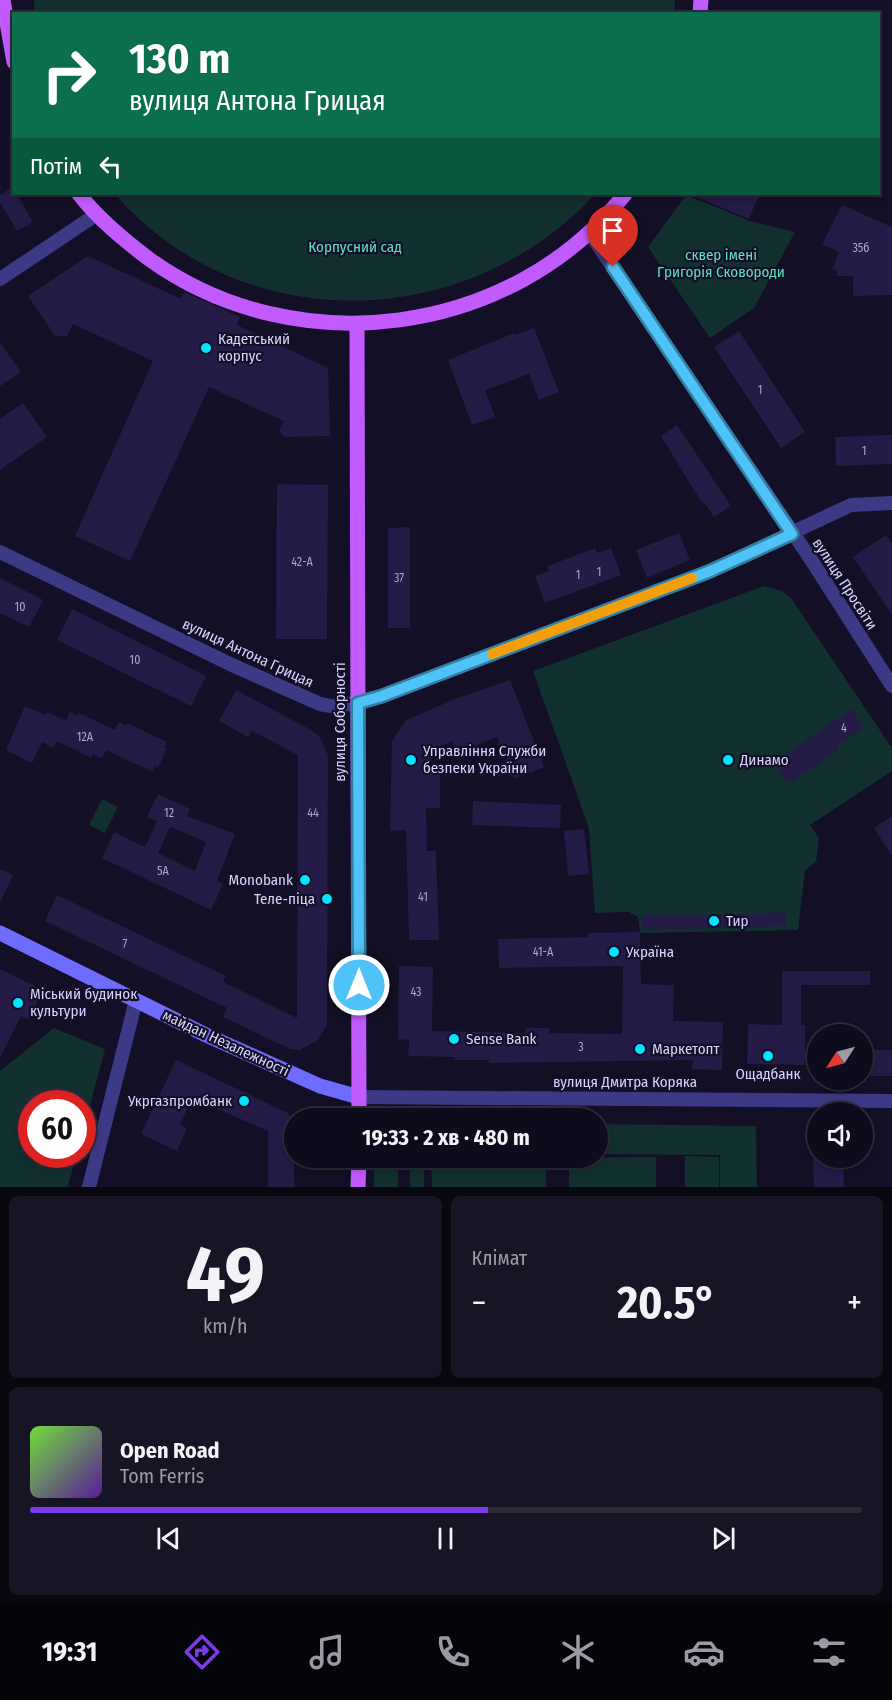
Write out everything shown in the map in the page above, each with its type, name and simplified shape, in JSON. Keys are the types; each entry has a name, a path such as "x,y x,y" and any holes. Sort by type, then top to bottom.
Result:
{"main road":[{"path":"3,0 12,51"},
{"path":"81,195 98,214 160,266 211,294 255,310 292,319 357,324 420,318 486,298 540,270 589,232 624,195"},
{"name":"вулиця Соборності","path":"357,324 359,1108"},
{"path":"358,1187 359,1168"}],"street":[{"path":"0,279 98,214"},
{"name":"вулиця Просвіти","path":"589,232 892,686"},
{"name":"вулиця Антона Грицая","path":"0,552 232,665 320,704 336,707 382,696 708,572 851,506 892,503"},
{"name":"майдан Незалежності","path":"0,933 320,1086 359,1096"},
{"path":"88,1187 136,1000"},
{"name":"вулиця Дмитра Коряка","path":"359,1096 892,1101"}],"green space":[{"path":"34,0 675,0 674,12 35,12"},
{"name":"Корпусний сад","path":"116,195 594,195 543,240 484,273 421,293 355,300 289,294 225,275 167,241"},
{"name":"сквер імені Григорія Сковороди","path":"686,195 750,221 795,232 754,308 710,338 648,247"},
{"name":"Динамо","path":"764,586 782,591 791,598 892,748 892,771 810,825 819,838 816,862 805,870 798,930 640,933 638,917 629,912 595,913 589,828 533,671"},
{"path":"102,799 118,807 105,833 89,825"},
{"path":"54,1028 105,1049 94,1090 18,1090 18,1168 73,1168 68,1187 0,1187 0,1071"},
{"path":"608,1124 756,1126 757,1187 720,1187 720,1155 608,1154"},
{"path":"685,1156 719,1157 719,1187 685,1187"},
{"path":"656,1157 656,1187 569,1187 569,1168 608,1168 608,1158"},
{"path":"374,1168 398,1168 398,1187 374,1187"},
{"path":"410,1168 424,1168 424,1187 410,1187"},
{"path":"431,1168 546,1168 546,1187 432,1187"}],"building":[{"path":"12,188 12,195 18,195 33,222 17,231 0,202 0,195"},
{"path":"691,195 759,195 749,219"},
{"path":"842,205 892,227 892,295 853,296 853,276 837,276 837,271 832,269 839,252 822,244"},
{"name":"Кадетський корпус","path":"88,256 181,299 184,292 240,317 237,325 328,368 330,436 284,437 279,431 284,421 209,387 130,561 75,536 153,361 73,324 67,336 55,336 28,296"},
{"path":"534,328 559,392 539,400 529,374 485,390 495,417 472,425 448,360 514,333 514,335"},
{"path":"739,331 805,432 781,448 714,347"},
{"path":"0,343 21,372 0,386"},
{"path":"23,403 47,437 0,470 0,419"},
{"path":"677,425 731,506 714,517 704,502 702,503 661,436"},
{"path":"892,435 892,464 836,466 835,437"},
{"path":"277,484 328,485 327,639 276,639"},
{"path":"410,527 410,628 388,628 388,528"},
{"path":"679,533 690,560 647,578 636,550"},
{"path":"886,535 892,543 892,615 853,557"},
{"path":"595,548 597,553 611,548 621,575 545,603 535,576 549,571 548,566"},
{"path":"0,578 43,600 29,627 0,613"},
{"path":"72,609 206,676 191,706 57,640"},
{"name":"Управління Служби безпеки України","path":"510,680 544,767 514,779 497,737 457,753 453,741 432,750 431,774 440,774 440,808 426,808 427,851 436,851 439,940 409,940 406,830 390,831 392,741 406,720 455,699"},
{"path":"236,690 311,730 319,736 328,755 327,1025 318,1040 300,1050 290,1049 223,1017 227,1008 45,921 57,895 226,976 223,982 297,1018 298,755 252,731 248,737 219,721"},
{"path":"25,706 45,715 47,712 66,721 70,712 78,716 79,713 115,730 119,722 126,726 127,723 167,742 164,747 167,748 158,768 155,766 153,772 106,750 102,759 93,754 92,758 57,741 53,748 42,742 32,763 6,750"},
{"path":"852,709 864,727 836,746 839,750 788,784 774,763"},
{"path":"158,794 190,809 187,816 235,834 217,881 223,884 211,910 102,858 114,832 145,847 157,821 147,817","holes":["170,827 206,842 195,871 158,853"]},
{"path":"473,801 561,805 560,828 472,825"},
{"path":"892,816 892,856 874,828"},
{"path":"584,829 589,874 568,876 564,831"},
{"path":"0,869 13,875 0,903"},
{"name":"Тир","path":"786,913 786,926 642,930 641,916"},
{"path":"640,932 641,984 674,985 673,1021 723,1022 722,1070 692,1069 693,1060 489,1063 489,1060 454,1060 455,1057 408,1056 409,1040 398,1039 399,966 433,967 432,1031 525,1033 526,1028 549,1028 549,1033 622,1034 623,966 499,968 498,939 588,937 588,933"},
{"name":"Міський будинок культури","path":"0,969 43,990 28,1020 21,1016 0,1058"},
{"path":"782,971 870,971 870,985 801,985 801,1025 805,1025 805,1065 747,1064 748,1024 782,1025"},
{"path":"873,1050 892,1050 892,1076 873,1076"},
{"path":"176,1060 284,1111 284,1168 294,1168 294,1187 268,1187 268,1131 192,1098 180,1125 187,1128 177,1151 141,1134"},
{"path":"813,1168 843,1168 844,1187 814,1187"}],"slow traffic":[{"path":"492,654 692,578"}],"place":[{"name":"Кадетський корпус","path":"206,348"},
{"name":"Управління Служби безпеки України","path":"411,760"},
{"name":"Динамо","path":"728,760"},
{"name":"Monobank","path":"305,880"},
{"name":"Теле-піца","path":"327,899"},
{"name":"Тир","path":"714,921"},
{"name":"Україна","path":"614,952"},
{"name":"Міський будинок культури","path":"18,1003"},
{"name":"Sense Bank","path":"454,1039"},
{"name":"Маркетопт","path":"640,1049"},
{"name":"Ощадбанк","path":"768,1056"},
{"name":"Укргазпромбанк","path":"244,1101"}],"route":[{"path":"359,985 358,703 382,696 708,572 792,534 613,267"}]}
